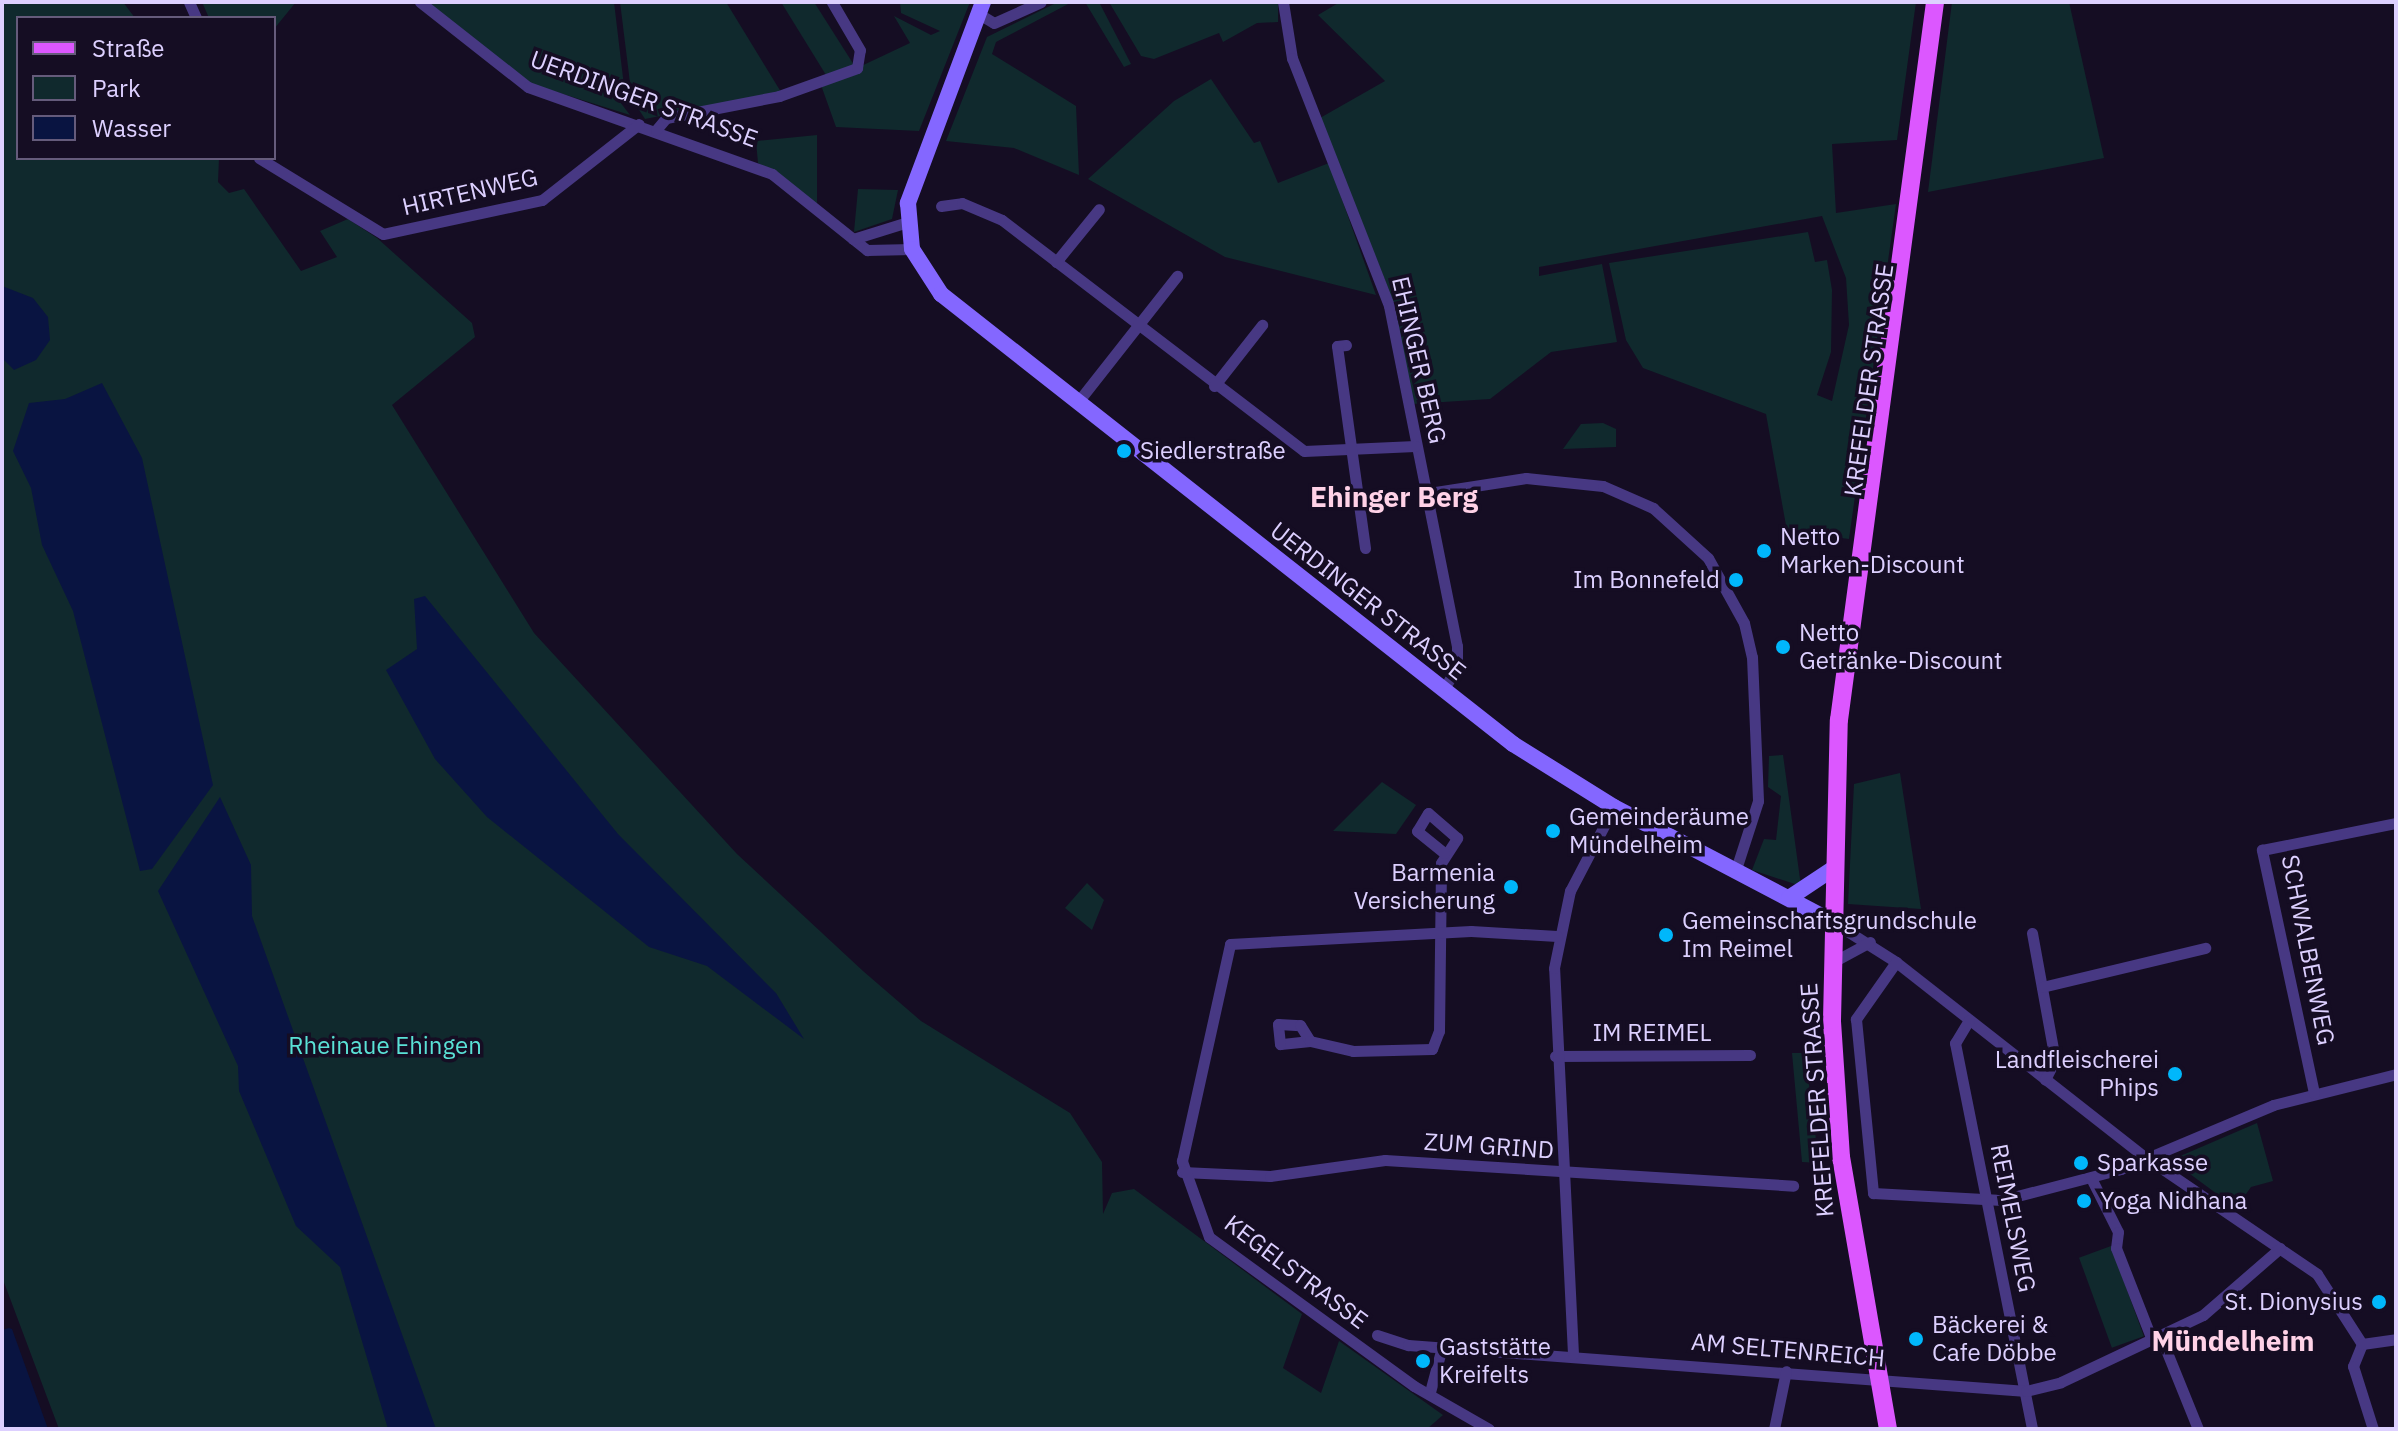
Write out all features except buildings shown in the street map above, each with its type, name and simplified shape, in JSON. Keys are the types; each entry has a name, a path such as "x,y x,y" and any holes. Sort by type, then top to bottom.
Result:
{"main road":[{"name":"KREFELDER STRASSE","path":"1888,1429 1876,1379 1841,1157 1833,962 1834,868 1848,643 1935,2"},
{"name":"KREFELDER STRASSE","path":"1840,764 1945,2"},
{"path":"912,249 908,222 912,183 981,8"},
{"name":"UERDINGER STRASSE","path":"912,249 954,307 1443,690 1614,807 1833,922"},
{"path":"1789,898 1834,868"}],"street":[{"name":"UERDINGER STRASSE","path":"420,2 528,87 656,130 772,174 867,250 912,249"},
{"path":"656,130 666,118 779,96 857,68 860,50 832,2"},
{"path":"981,8 994,23 1041,2"},
{"name":"EHINGER BERG","path":"1283,2 1292,58 1389,306 1415,446 1429,493 1457,646 1457,667 1443,690"},
{"name":"HIRTENWEG","path":"262,160 383,234 552,196 639,124"},
{"path":"941,206 985,210 1304,451 1349,453 1415,446"},
{"path":"1056,262 1099,209"},
{"path":"853,239 908,222"},
{"path":"1077,403 1177,276"},
{"path":"1214,386 1262,325"},
{"path":"1346,345 1337,346 1349,453 1365,548"},
{"path":"1429,493 1571,479 1636,499 1683,531 1708,558 1744,623 1758,801 1735,872"},
{"path":"1573,1354 1555,1056 1557,936 1570,891 1614,807"},
{"name":"SCHWALBENWEG","path":"2314,1093 2262,850 2396,823"},
{"path":"1310,1041 1428,1053 1439,1031 1444,853"},
{"name":"UERDINGER STRASSE","path":"1833,922 1870,942 2145,1157 2280,1248 2326,1285 2362,1344"},
{"path":"1182,1172 1230,944 1441,932 1557,936"},
{"path":"2032,933 2055,1060 2045,1080"},
{"path":"1833,962 1870,942"},
{"path":"2042,987 2184,947 2205,948"},
{"path":"1896,962 1856,1019 1873,1193 1989,1200 2091,1178 2314,1093 2396,1074"},
{"name":"REIMELSWEG","path":"1969,1020 1955,1043 1989,1200 2032,1429"},
{"name":"IM REIMEL","path":"1555,1056 1750,1055"},
{"name":"ZUM GRIND","path":"1182,1172 1270,1176 1385,1160 1793,1186"},
{"name":"KEGELSTRASSE","path":"1182,1172 1209,1237 1278,1293 1489,1429"},
{"path":"2091,1178 2118,1232 2116,1248 2198,1429"},
{"name":"AM SELTENREICH","path":"1377,1335 1442,1347 1573,1354 2026,1391 2156,1338 2216,1307 2280,1248"},
{"path":"2373,1429 2353,1366 2362,1344 2396,1339"},
{"path":"1430,1392 1442,1347"},
{"path":"1774,1429 1786,1371"}],"green space":[{"name":"Rheinaue Ehingen","path":"2,2 123,2 134,16 16,16 16,160 219,160 218,182 229,193 244,189 301,271 337,257 320,231 348,219 377,238 472,323 475,337 392,405 534,633 737,854 863,971 921,1021 1070,1113 1102,1162 1103,1214 1112,1193 1134,1189 1302,1314 1283,1368 1321,1393 1339,1341 1443,1415 1427,1429 59,1429 2,1277"},
{"path":"202,2 296,2 276,27 276,16 208,16"},
{"path":"425,2 614,2 624,86 620,81 610,89 630,115 528,83"},
{"path":"620,2 726,2 781,92 645,119 632,99"},
{"path":"781,2 814,2 854,65 826,75"},
{"path":"900,2 970,2 919,131 836,127 821,85 910,43 894,16 931,35 940,31 901,13"},
{"path":"1058,2 1072,2 996,42 992,54 1076,106 1079,175 1014,148 946,141 987,37"},
{"path":"1085,2 1099,2 1131,64 1124,67"},
{"path":"1109,2 1278,2 1278,22 1257,23 1223,42 1219,33 1154,59 1141,56"},
{"path":"1340,2 1916,2 1897,140 1832,144 1836,213 1896,204 1849,539 1787,531 1766,414 1643,368 1626,340 1609,263 1808,232 1815,262 1827,260 1832,290 1831,352 1817,395 1832,401 1849,325 1846,278 1822,216 1539,267 1539,276 1602,264 1617,342 1551,352 1490,399 1412,404 1389,290 1320,118 1385,81 1318,15"},
{"path":"1952,2 2069,2 2104,158 1928,192"},
{"path":"1211,79 1254,143 1260,141 1278,183 1329,163 1376,295 1225,257 1088,179 1174,101"},
{"path":"817,135 817,204 758,163 756,141"},
{"path":"858,189 898,190 892,219 854,232"},
{"path":"1603,423 1616,429 1616,447 1563,449 1581,424"},
{"path":"1783,755 1801,886 1752,870 1764,839 1776,840 1781,796 1768,787 1769,756"},
{"path":"1900,773 1921,909 1848,904 1854,784"},
{"path":"1382,782 1416,805 1396,834 1333,831"},
{"path":"1087,883 1104,900 1092,930 1065,908"},
{"path":"1792,1053 1805,1053 1819,1163 1802,1162"},
{"path":"2257,1123 2273,1181 2251,1187 2236,1208 2171,1160"},
{"path":"2111,1246 2144,1336 2112,1348 2079,1258"}],"water":[{"path":"2,286 33,298 48,317 50,340 36,360 14,370 2,358"},
{"path":"102,383 142,458 213,785 152,869 140,871 73,611 42,545 31,488 13,451 29,403 65,399"},
{"path":"425,596 618,834 776,993 804,1039 707,966 649,947 487,817 435,759 386,670 417,649 414,599"},
{"path":"220,797 251,865 252,916 436,1429 388,1429 340,1267 296,1226 239,1091 238,1066 158,891"},
{"path":"12,1329 48,1429 2,1429 2,1330"}],"place":[{"name":"Siedlerstraße","path":"1124,451"},
{"name":"Netto Marken-Discount","path":"1764,551"},
{"name":"Im Bonnefeld","path":"1736,580"},
{"name":"Netto Getränke-Discount","path":"1783,647"},
{"name":"Gemeinderäume Mündelheim","path":"1553,831"},
{"name":"Barmenia Versicherung","path":"1511,887"},
{"name":"Gemeinschaftsgrundschule Im Reimel","path":"1666,935"},
{"name":"Landfleischerei Phips","path":"2175,1074"},
{"name":"Sparkasse","path":"2081,1163"},
{"name":"Yoga Nidhana","path":"2084,1201"},
{"name":"St. Dionysius","path":"2379,1302"},
{"name":"Bäckerei & Cafe Döbbe","path":"1916,1339"},
{"name":"Gaststätte Kreifelts","path":"1423,1361"}],"district":[{"name":"Ehinger Berg","path":"1394,497"},
{"name":"Mündelheim","path":"2233,1341"}]}
